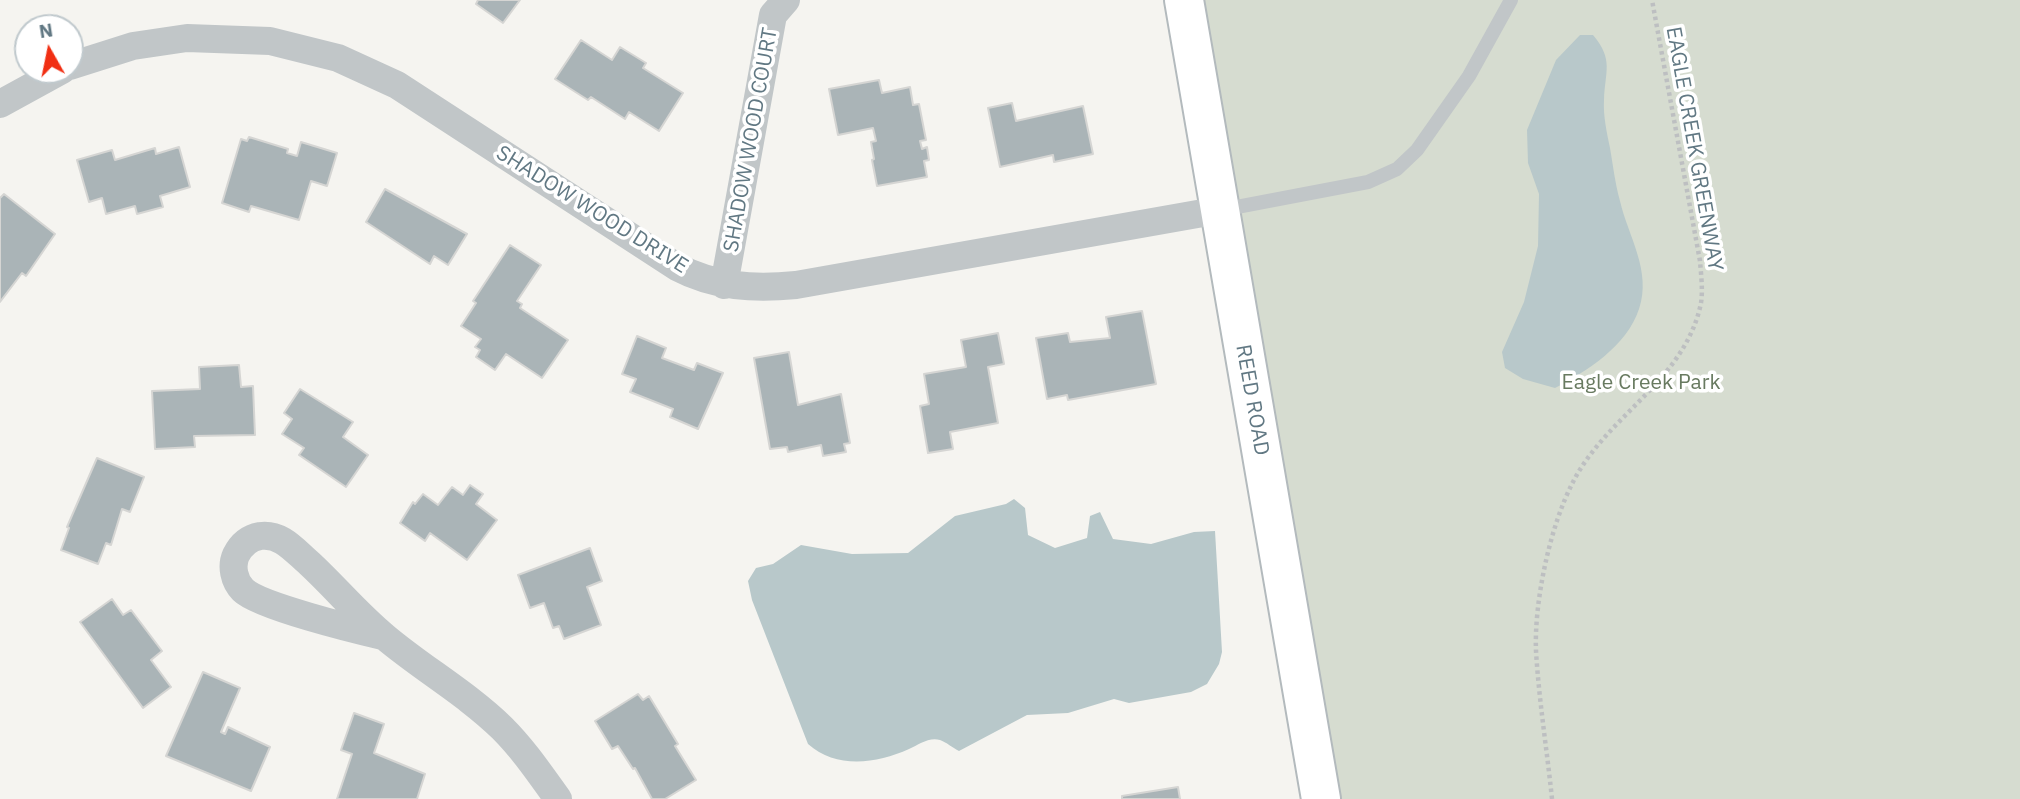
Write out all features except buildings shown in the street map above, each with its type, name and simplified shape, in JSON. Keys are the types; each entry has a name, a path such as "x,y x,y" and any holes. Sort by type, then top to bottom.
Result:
{"main road":[{"name":"REED ROAD","path":"1184,0 1321,799"}],"street":[{"name":"SHADOW WOOD COURT","path":"724,285 773,15 786,0"},
{"name":"SHADOW WOOD DRIVE","path":"84,62 133,46 187,38 270,41 338,58 397,85 683,271 724,285 772,289 1220,210"},
{"path":"0,104 36,84"},
{"path":"383,636 322,621 249,594 236,578 235,558 252,537 279,538 342,593 383,636 500,726 537,768 558,799"}],"lane":[{"path":"1220,210 1368,182 1397,169 1417,150 1469,76 1511,0"}],"path":[{"name":"EAGLE CREEK GREENWAY","path":"1552,799 1536,649 1543,581 1556,527 1573,481 1597,447 1674,365 1690,336 1701,302 1700,261 1652,0"}],"green space":[{"name":"Eagle Creek Park","path":"1190,0 2020,0 2020,799 1327,799"}],"shaded area":[{"path":"1580,35 1593,35 1606,59 1606,124 1618,194 1643,281 1639,309 1625,335 1592,366 1555,388 1523,379 1505,368 1502,352 1524,302 1538,246 1539,194 1528,163 1527,130 1556,60"},
{"path":"1014,499 1025,508 1028,535 1055,548 1087,538 1090,516 1100,512 1113,539 1151,544 1194,532 1215,531 1222,652 1219,664 1207,684 1191,692 1129,703 1114,699 1068,713 1027,715 959,751 936,739 883,758 857,762 831,757 808,744 752,600 748,581 756,568 773,564 801,545 852,554 908,553 955,516 1006,504"}]}
